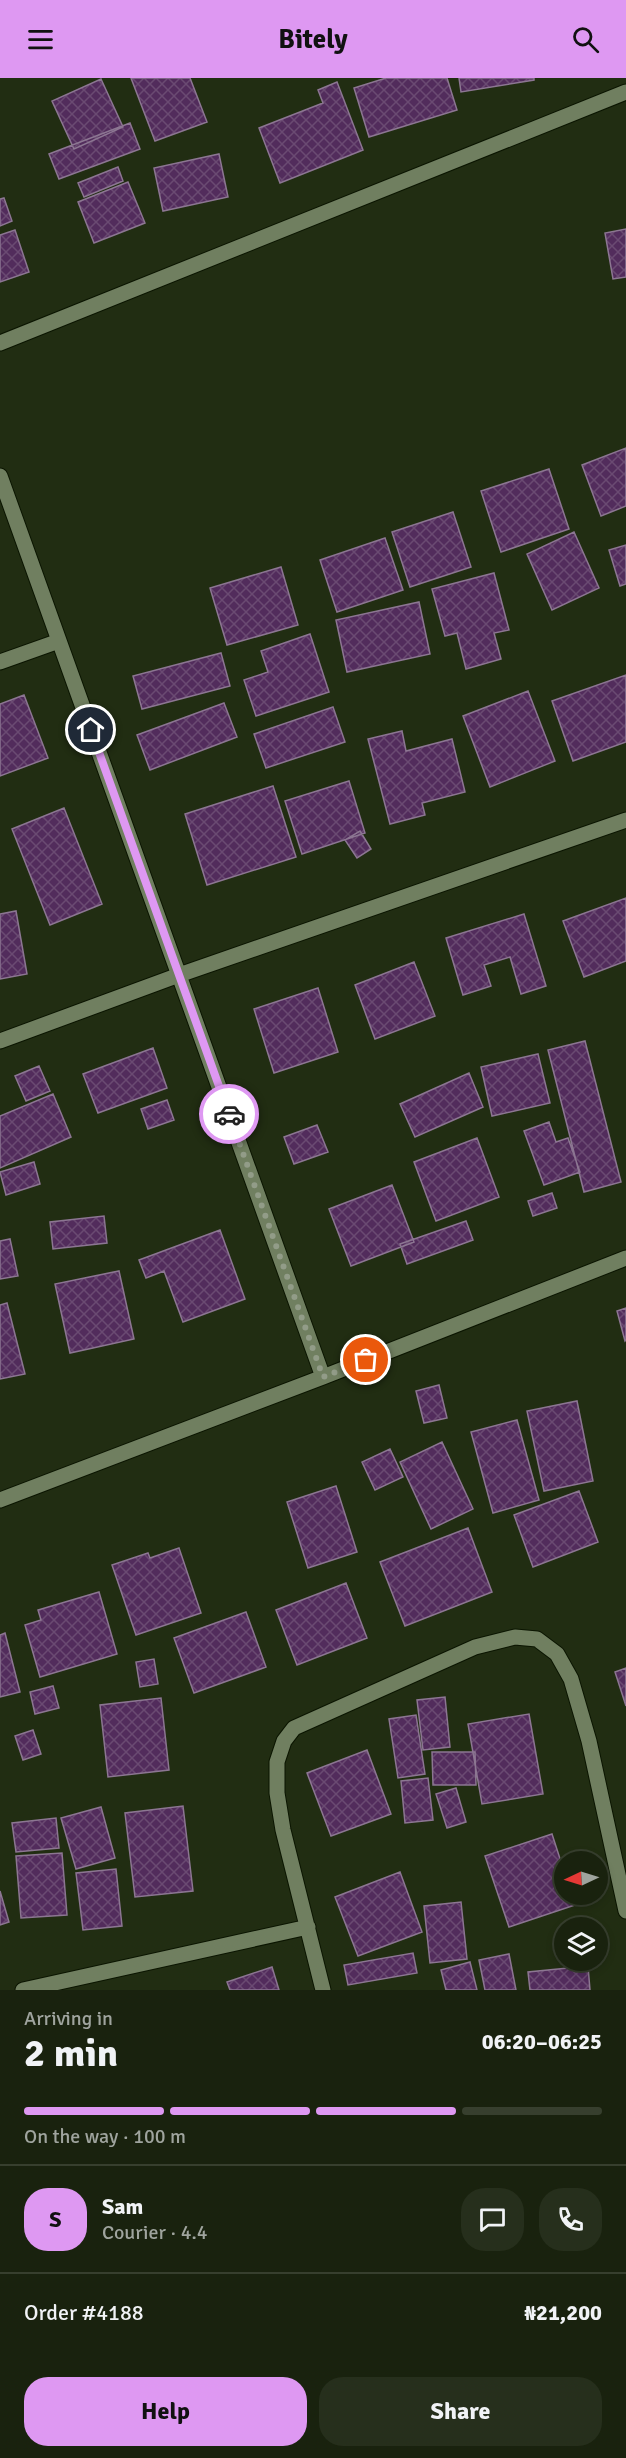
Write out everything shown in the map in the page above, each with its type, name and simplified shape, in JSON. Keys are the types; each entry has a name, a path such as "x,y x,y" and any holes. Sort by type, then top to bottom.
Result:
{"street":[{"path":"0,343 626,92"},
{"path":"0,476 323,1377"},
{"path":"0,663 59,641"},
{"path":"0,1041 179,975 626,820"},
{"path":"0,1500 626,1258"},
{"path":"323,1990 277,1793 277,1762 284,1741 294,1728 475,1647 515,1637 537,1639 557,1654 571,1679 589,1741 626,1911"},
{"path":"22,1990 308,1928"}],"building":[{"path":"131,78 190,78 207,122 155,141"},
{"path":"386,78 447,78 457,110 369,137 354,88"},
{"path":"459,78 534,78 534,80 461,92"},
{"path":"101,79 123,127 74,149 52,101"},
{"path":"337,82 363,150 280,183 259,128 323,103 318,90"},
{"path":"130,123 140,149 59,179 49,154"},
{"path":"219,154 228,197 163,211 154,168"},
{"path":"118,167 123,181 84,197 78,183"},
{"path":"128,182 145,223 94,243 78,202"},
{"path":"4,198 12,221 0,226 0,199"},
{"path":"626,229 626,277 613,279 605,233"},
{"path":"15,230 29,272 0,282 0,235"},
{"path":"626,448 626,506 601,516 582,465"},
{"path":"549,469 569,529 501,552 481,491"},
{"path":"453,512 471,567 410,587 392,532"},
{"path":"574,532 599,588 552,610 527,554"},
{"path":"385,538 403,590 337,612 320,560"},
{"path":"626,545 626,584 620,586 609,550"},
{"path":"281,567 298,625 227,645 210,588"},
{"path":"494,573 509,630 494,633 501,659 466,669 457,633 445,636 432,589"},
{"path":"419,602 430,654 347,672 336,620"},
{"path":"310,634 329,692 256,716 244,680 268,672 261,651"},
{"path":"221,653 230,686 142,709 133,676"},
{"path":"626,675 626,742 573,761 552,701"},
{"path":"528,691 555,761 490,787 463,716"},
{"path":"24,695 48,758 0,776 0,704"},
{"path":"224,703 237,737 150,770 137,735"},
{"path":"333,707 345,742 266,768 254,734"},
{"path":"402,731 406,751 452,739 465,792 422,803 425,815 390,824 368,739"},
{"path":"349,781 365,833 302,854 285,801"},
{"path":"273,786 296,857 207,885 185,814"},
{"path":"64,808 102,904 50,925 12,829"},
{"path":"360,831 371,849 357,858 345,840"},
{"path":"626,898 626,961 584,977 563,921"},
{"path":"16,911 27,974 0,979 0,914"},
{"path":"524,914 546,986 521,994 510,957 484,965 491,986 463,995 446,938"},
{"path":"414,962 435,1016 375,1039 355,985"},
{"path":"318,988 338,1052 274,1073 254,1009"},
{"path":"585,1041 621,1182 584,1192 548,1050"},
{"path":"153,1048 167,1088 98,1113 83,1074"},
{"path":"538,1054 550,1103 492,1116 481,1067"},
{"path":"39,1066 50,1091 26,1101 15,1076"},
{"path":"469,1073 483,1107 415,1137 400,1104"},
{"path":"53,1094 71,1137 0,1168 0,1116"},
{"path":"167,1100 174,1120 148,1129 141,1109"},
{"path":"549,1122 556,1142 568,1138 580,1172 544,1185 524,1131"},
{"path":"317,1125 328,1152 294,1164 284,1137"},
{"path":"477,1138 499,1197 436,1221 414,1162"},
{"path":"34,1162 40,1184 6,1195 0,1172"},
{"path":"392,1185 414,1242 351,1266 329,1209"},
{"path":"552,1193 557,1208 533,1216 528,1201"},
{"path":"104,1216 107,1243 53,1249 50,1222"},
{"path":"466,1221 473,1240 407,1264 400,1244"},
{"path":"220,1230 245,1299 183,1322 164,1271 146,1278 139,1260"},
{"path":"10,1239 18,1276 0,1279 0,1241"},
{"path":"119,1271 134,1339 70,1353 55,1284"},
{"path":"7,1303 25,1374 0,1379 0,1305"},
{"path":"626,1308 626,1340 625,1341 617,1311"},
{"path":"439,1385 447,1418 424,1423 416,1391"},
{"path":"577,1401 593,1481 544,1491 527,1411"},
{"path":"517,1420 539,1500 493,1513 471,1432"},
{"path":"442,1442 473,1509 431,1529 400,1462"},
{"path":"390,1449 403,1477 375,1490 362,1462"},
{"path":"336,1486 357,1552 308,1568 287,1502"},
{"path":"579,1491 598,1542 533,1567 514,1515"},
{"path":"468,1528 492,1592 405,1626 380,1562"},
{"path":"179,1548 201,1613 136,1635 112,1565 148,1553 150,1558"},
{"path":"346,1583 367,1638 297,1665 276,1610"},
{"path":"99,1592 117,1654 40,1677 25,1625 41,1620 38,1610"},
{"path":"246,1612 266,1667 194,1693 174,1638"},
{"path":"5,1633 20,1692 0,1697 0,1635"},
{"path":"154,1659 158,1684 140,1687 136,1662"},
{"path":"626,1668 626,1706 615,1672"},
{"path":"53,1686 59,1708 35,1714 30,1692"},
{"path":"445,1697 450,1747 423,1750 417,1700"},
{"path":"161,1698 169,1770 108,1777 100,1705"},
{"path":"529,1714 543,1794 482,1804 468,1724"},
{"path":"416,1715 425,1774 398,1778 389,1719"},
{"path":"33,1730 41,1754 23,1760 15,1736"},
{"path":"367,1750 391,1814 331,1836 307,1773"},
{"path":"432,1752 475,1752 476,1785 433,1785"},
{"path":"428,1778 433,1820 405,1823 401,1781"},
{"path":"456,1788 466,1822 447,1828 436,1794"},
{"path":"183,1806 193,1891 135,1897 125,1813"},
{"path":"101,1807 115,1858 76,1869 61,1818"},
{"path":"56,1818 59,1848 16,1852 12,1823"},
{"path":"552,1834 558,1851 554,1851 554,1905 575,1905 509,1927 485,1856"},
{"path":"62,1853 67,1915 21,1918 16,1856"},
{"path":"116,1869 122,1926 83,1930 76,1873"},
{"path":"400,1872 422,1932 358,1956 335,1897"},
{"path":"0,1891 9,1922 0,1925"},
{"path":"461,1902 467,1959 430,1963 424,1906"},
{"path":"413,1953 417,1973 348,1985 344,1965"},
{"path":"509,1954 516,1990 485,1990 479,1960"},
{"path":"470,1962 477,1990 446,1990 441,1970"},
{"path":"272,1967 279,1990 230,1990 227,1982"},
{"path":"554,1969 588,1971 590,1990 530,1990 528,1972"}],"way so far":[{"path":"229,1114 323,1377 366,1360"}],"route":[{"path":"91,730 229,1114"}]}
